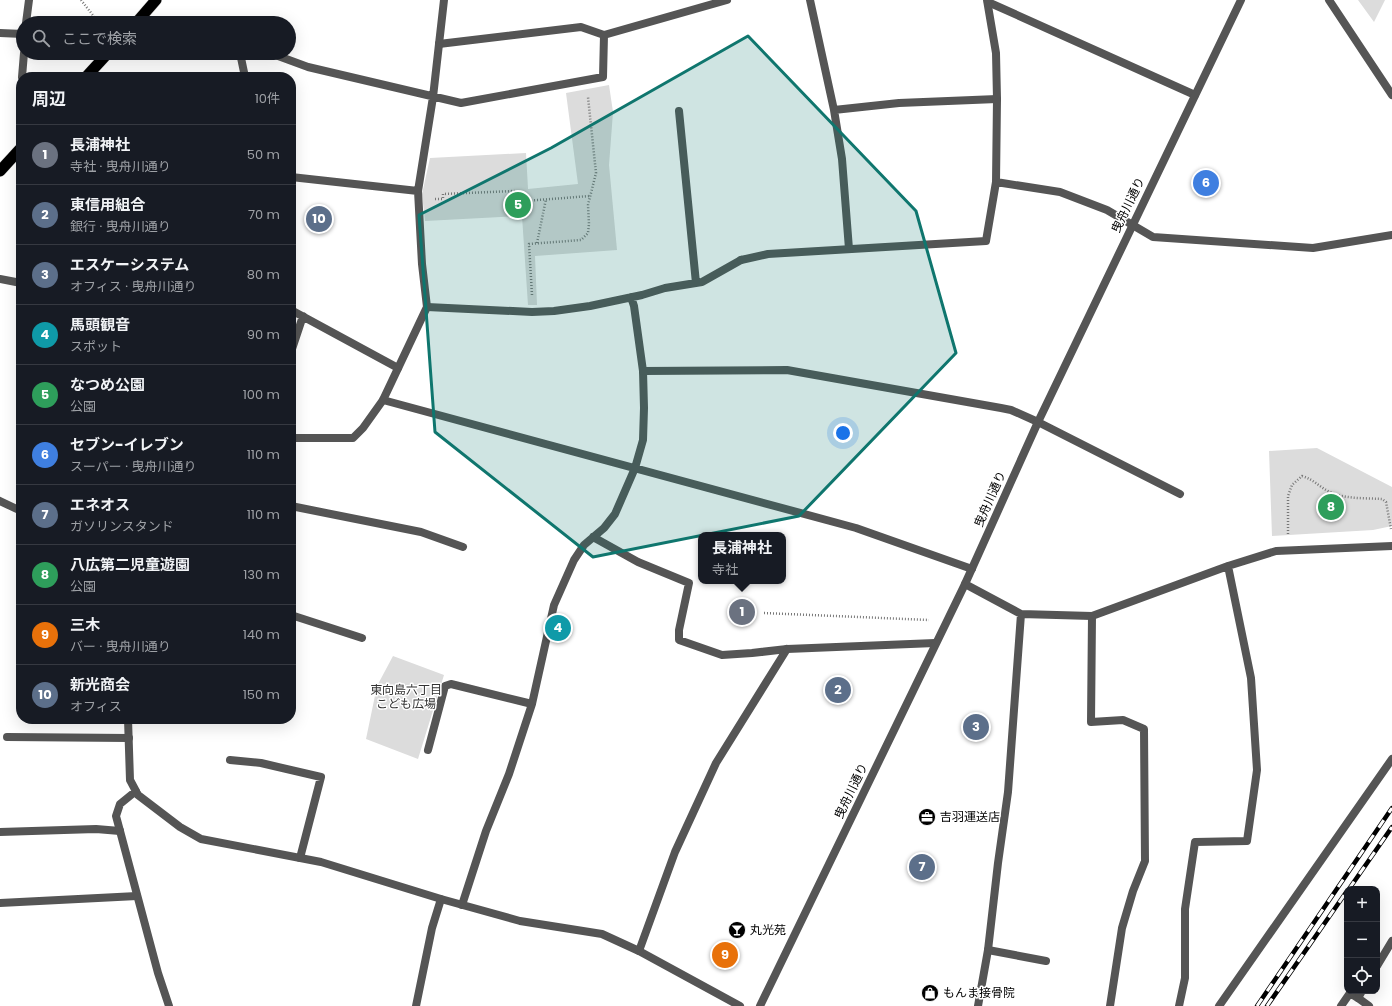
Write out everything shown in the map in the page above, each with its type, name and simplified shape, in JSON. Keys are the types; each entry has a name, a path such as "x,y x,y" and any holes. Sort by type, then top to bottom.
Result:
{"highway":[{"path":"142,16 156,0"},
{"path":"96,72 103,60"},
{"path":"0,171 16,153"}],"street":[{"path":"27,16 28,0"},
{"path":"296,438 353,438 363,428 384,400 427,307 422,264 418,191 433,97 444,0"},
{"path":"439,44 581,27 604,35 712,2 727,0"},
{"path":"810,0 834,110 842,159 849,249"},
{"name":"曳舟川通り","path":"760,1006 935,643 965,584 1038,422 1241,0"},
{"path":"1329,0 1392,95"},
{"path":"987,1 1195,95"},
{"path":"427,307 532,312 554,311 583,307 642,295 665,288 702,282 741,260 768,254 986,241 996,182 997,99 996,53 987,1"},
{"path":"0,33 16,34"},
{"path":"289,60 308,67 461,103 603,77 604,35"},
{"path":"22,72 23,60"},
{"path":"241,60 244,72"},
{"path":"834,110 899,103 997,99"},
{"path":"679,111 696,283"},
{"path":"296,178 418,191"},
{"path":"996,182 1060,192 1107,210 1153,237 1314,248 1392,235"},
{"path":"0,279 16,282"},
{"path":"462,905 486,831 510,774 532,704 554,605 574,560 584,545 604,528 615,514 635,468 643,440 643,371 634,306 631,297"},
{"path":"296,312 398,368"},
{"path":"296,337 303,316"},
{"path":"643,371 787,370 1012,410 1180,494"},
{"path":"384,400 856,528 972,569"},
{"path":"0,501 16,508"},
{"path":"296,507 421,532 463,547"},
{"path":"593,537 638,562 689,583 678,630 678,640 722,655 752,653 787,648 935,643"},
{"path":"965,584 1021,614 1092,616 1228,566 1276,551 1392,546"},
{"path":"1179,1006 1185,978 1185,909 1195,842 1247,841 1257,770 1251,678 1228,566"},
{"path":"978,1006 988,950 1008,792 1021,614"},
{"path":"1092,616 1091,722 1123,720 1144,729 1145,861 1133,891 1122,928 1110,1006"},
{"path":"296,617 362,638"},
{"path":"639,951 675,852 716,763 787,648"},
{"path":"428,750 445,686 451,684 532,704"},
{"path":"128,724 130,780 138,795 180,827 201,839 321,862 441,899 520,921 602,934 639,951 740,1006"},
{"path":"7,737 129,738"},
{"path":"1219,1006 1392,759"},
{"path":"230,760 261,763 321,777 300,858"},
{"path":"136,791 120,804 116,816 158,972 170,1006"},
{"path":"0,832 96,829 120,831"},
{"path":"0,903 137,896"},
{"path":"416,1006 432,928 441,899"},
{"path":"1380,961 1392,941"},
{"path":"988,950 1046,961"},
{"path":"1341,1006 1350,993 1360,995 1369,1006"}],"path":[{"path":"81,0 94,16"},
{"path":"532,312 529,244 581,240 588,233 588,205 596,173 591,111 586,80"},
{"path":"429,199 443,199 443,194 514,191 525,201 590,196"},
{"path":"537,243 546,199"},
{"path":"1288,538 1288,496 1292,486 1302,476 1312,479 1325,490 1334,494 1382,499 1386,502 1392,531"},
{"path":"764,613 946,621"}],"highlighted area":[{"path":"748,36 916,211 956,353 799,516 593,557 435,432 419,215 551,148"}],"green space":[{"path":"1358,0 1385,0 1374,22"},
{"path":"609,85 613,112 609,165 617,250 535,256 537,305 528,305 522,216 425,221 422,194 430,158 526,153 528,189 578,184 566,93"},
{"path":"1317,448 1392,487 1392,526 1373,530 1272,536 1269,451"},
{"name":"東向島六丁目 こども広場","path":"393,656 444,675 418,759 366,739 377,686"}],"railway":[{"path":"1257,1006 1392,808"},
{"path":"1351,886 1392,827"},
{"path":"1267,1006 1344,895"}],"place":[{"name":"セブン-イレブン","path":"1206,183"},
{"name":"なつめ公園","path":"518,205"},
{"name":"新光商会","path":"319,219"},
{"name":"八広第二児童遊園","path":"1331,507"},
{"name":"長浦神社","path":"742,612"},
{"name":"馬頭観音","path":"558,628"},
{"name":"東信用組合","path":"838,690"},
{"name":"エスケーシステム","path":"976,727"},
{"name":"吉羽運送店","path":"927,817"},
{"name":"エネオス","path":"922,867"},
{"name":"丸光苑","path":"737,930"},
{"name":"三木","path":"725,955"},
{"name":"もんま接骨院","path":"930,993"}]}
